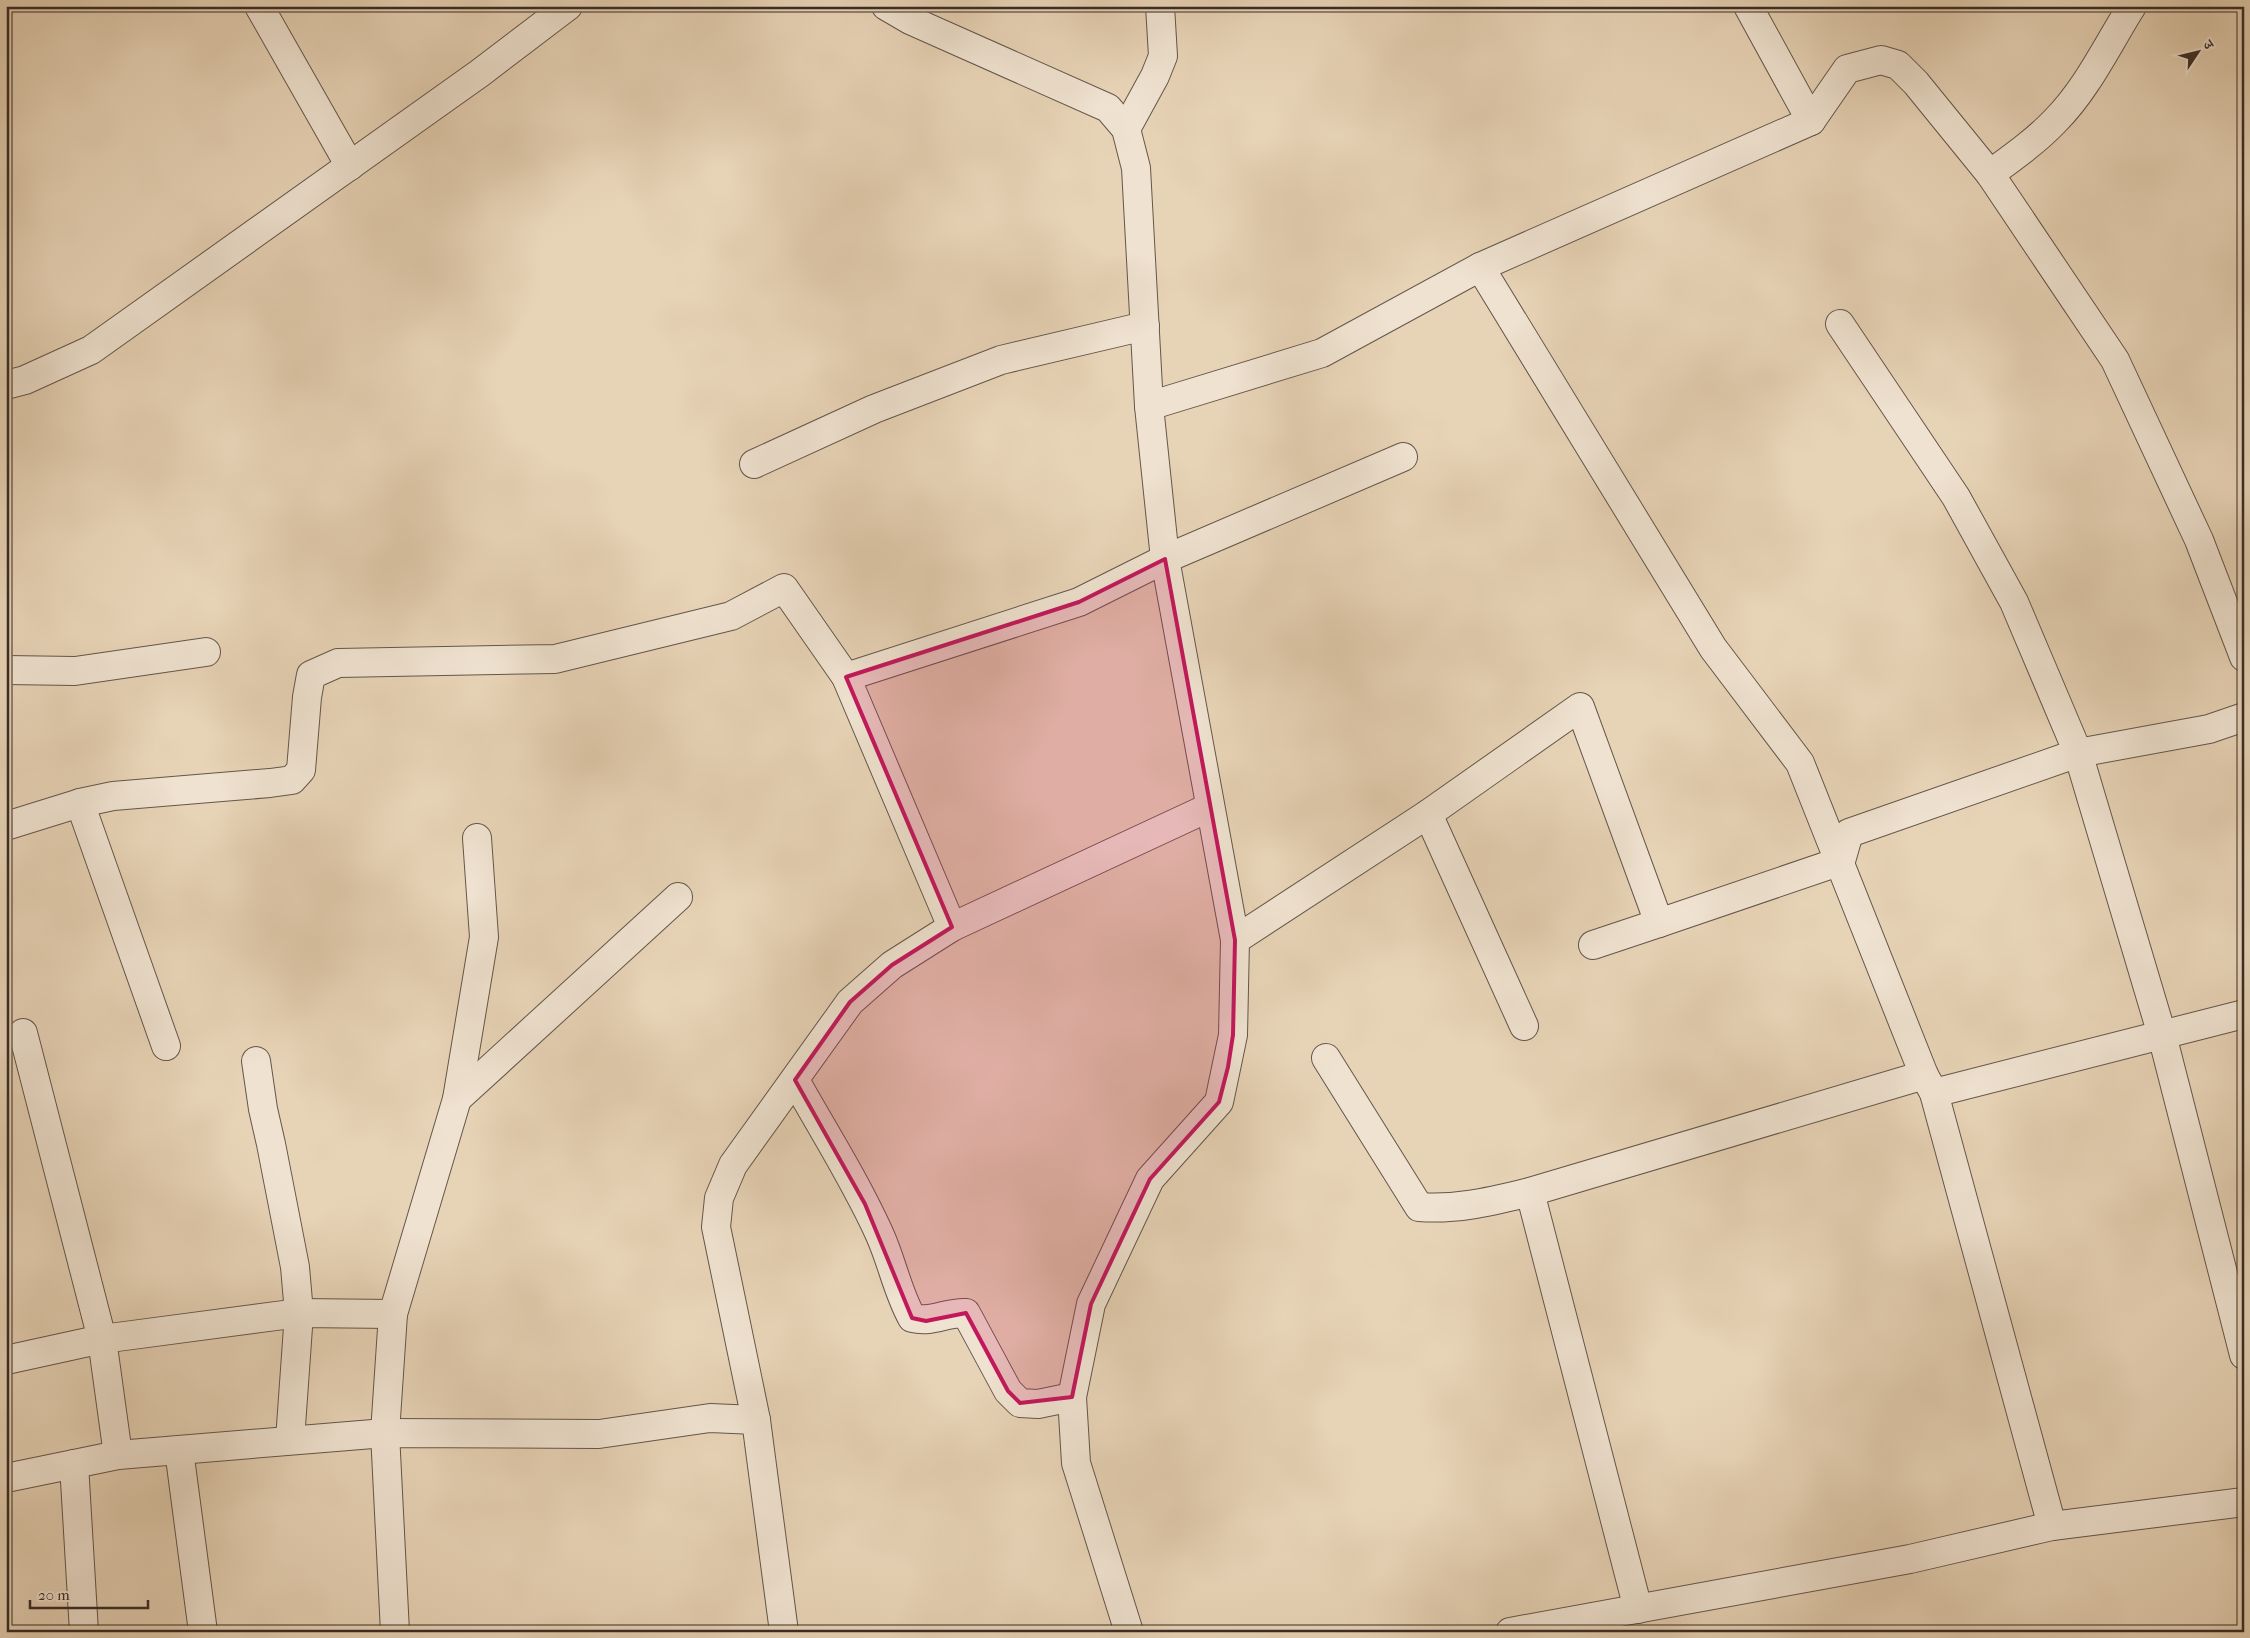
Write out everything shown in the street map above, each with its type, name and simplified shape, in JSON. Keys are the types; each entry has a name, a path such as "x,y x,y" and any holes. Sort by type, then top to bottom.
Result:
{"street":[{"path":"259,6 350,166"},
{"path":"6,385 25,380 91,350 480,73 568,6"},
{"path":"886,6 910,20 1108,108 1126,129 1136,168 1149,406 1165,559 1235,940 1234,1035 1219,1102 1150,1178 1091,1304 1072,1397 1076,1463 1129,1632"},
{"path":"1126,129 1155,76 1162,56 1160,6"},
{"path":"1748,6 1811,121"},
{"path":"1990,174 2027,147 2056,120 2080,90 2132,6"},
{"path":"1149,406 1322,353 1480,268 1811,121 1847,70 1881,60 1898,65 1916,83 1990,174 2116,360 2199,540 2244,657"},
{"path":"1480,268 1713,648 1800,763 1841,861 1929,1084 2052,1526"},
{"path":"1840,324 1956,497 2014,602 2078,753 2162,1035 2244,1356"},
{"path":"754,464 874,409 1001,360 1145,326"},
{"path":"846,677 1079,602 1165,559 1403,457"},
{"path":"6,826 80,803 136,792 292,780 301,770 307,696 311,675 338,663 555,660 731,616 784,588 846,677 952,926"},
{"path":"6,670 75,671 206,652"},
{"path":"1235,940 1428,814 1580,707 1659,923"},
{"path":"1841,861 1849,833 2078,753 2209,729 2244,717"},
{"path":"80,803 166,1046"},
{"path":"784,1632 756,1420 716,1227 719,1198 733,1165 850,1002 892,965 952,926 1210,807"},
{"path":"1428,814 1524,1026"},
{"path":"395,1632 385,1433 392,1314 457,1099 484,937 477,838"},
{"path":"1593,945 1841,861"},
{"path":"457,1099 678,897"},
{"path":"1326,1058 1418,1207 1470,1207 1929,1084 2162,1035 2244,1014"},
{"path":"23,1033 102,1339 118,1455"},
{"path":"256,1061 263,1110 275,1162 294,1267 299,1313 290,1440"},
{"path":"795,1080 869,1212 880,1235 902,1300 912,1318 926,1321 956,1312 966,1313 1008,1391 1020,1403 1038,1404 1072,1397"},
{"path":"1530,1192 1638,1608"},
{"path":"6,1360 102,1339 299,1313 392,1314"},
{"path":"6,1478 118,1455 290,1440 385,1433 599,1434 710,1418 756,1420"},
{"path":"179,1450 203,1632"},
{"path":"74,1464 84,1632"},
{"path":"1510,1632 1910,1558 2052,1526 2244,1502"}],"highlighted area":[{"path":"1165,559 1235,940 1233,1035 1228,1067 1219,1102 1150,1179 1091,1304 1072,1397 1020,1403 1008,1391 966,1313 926,1321 912,1318 865,1204 795,1080 850,1002 892,965 952,927 846,677 1079,602"}]}
